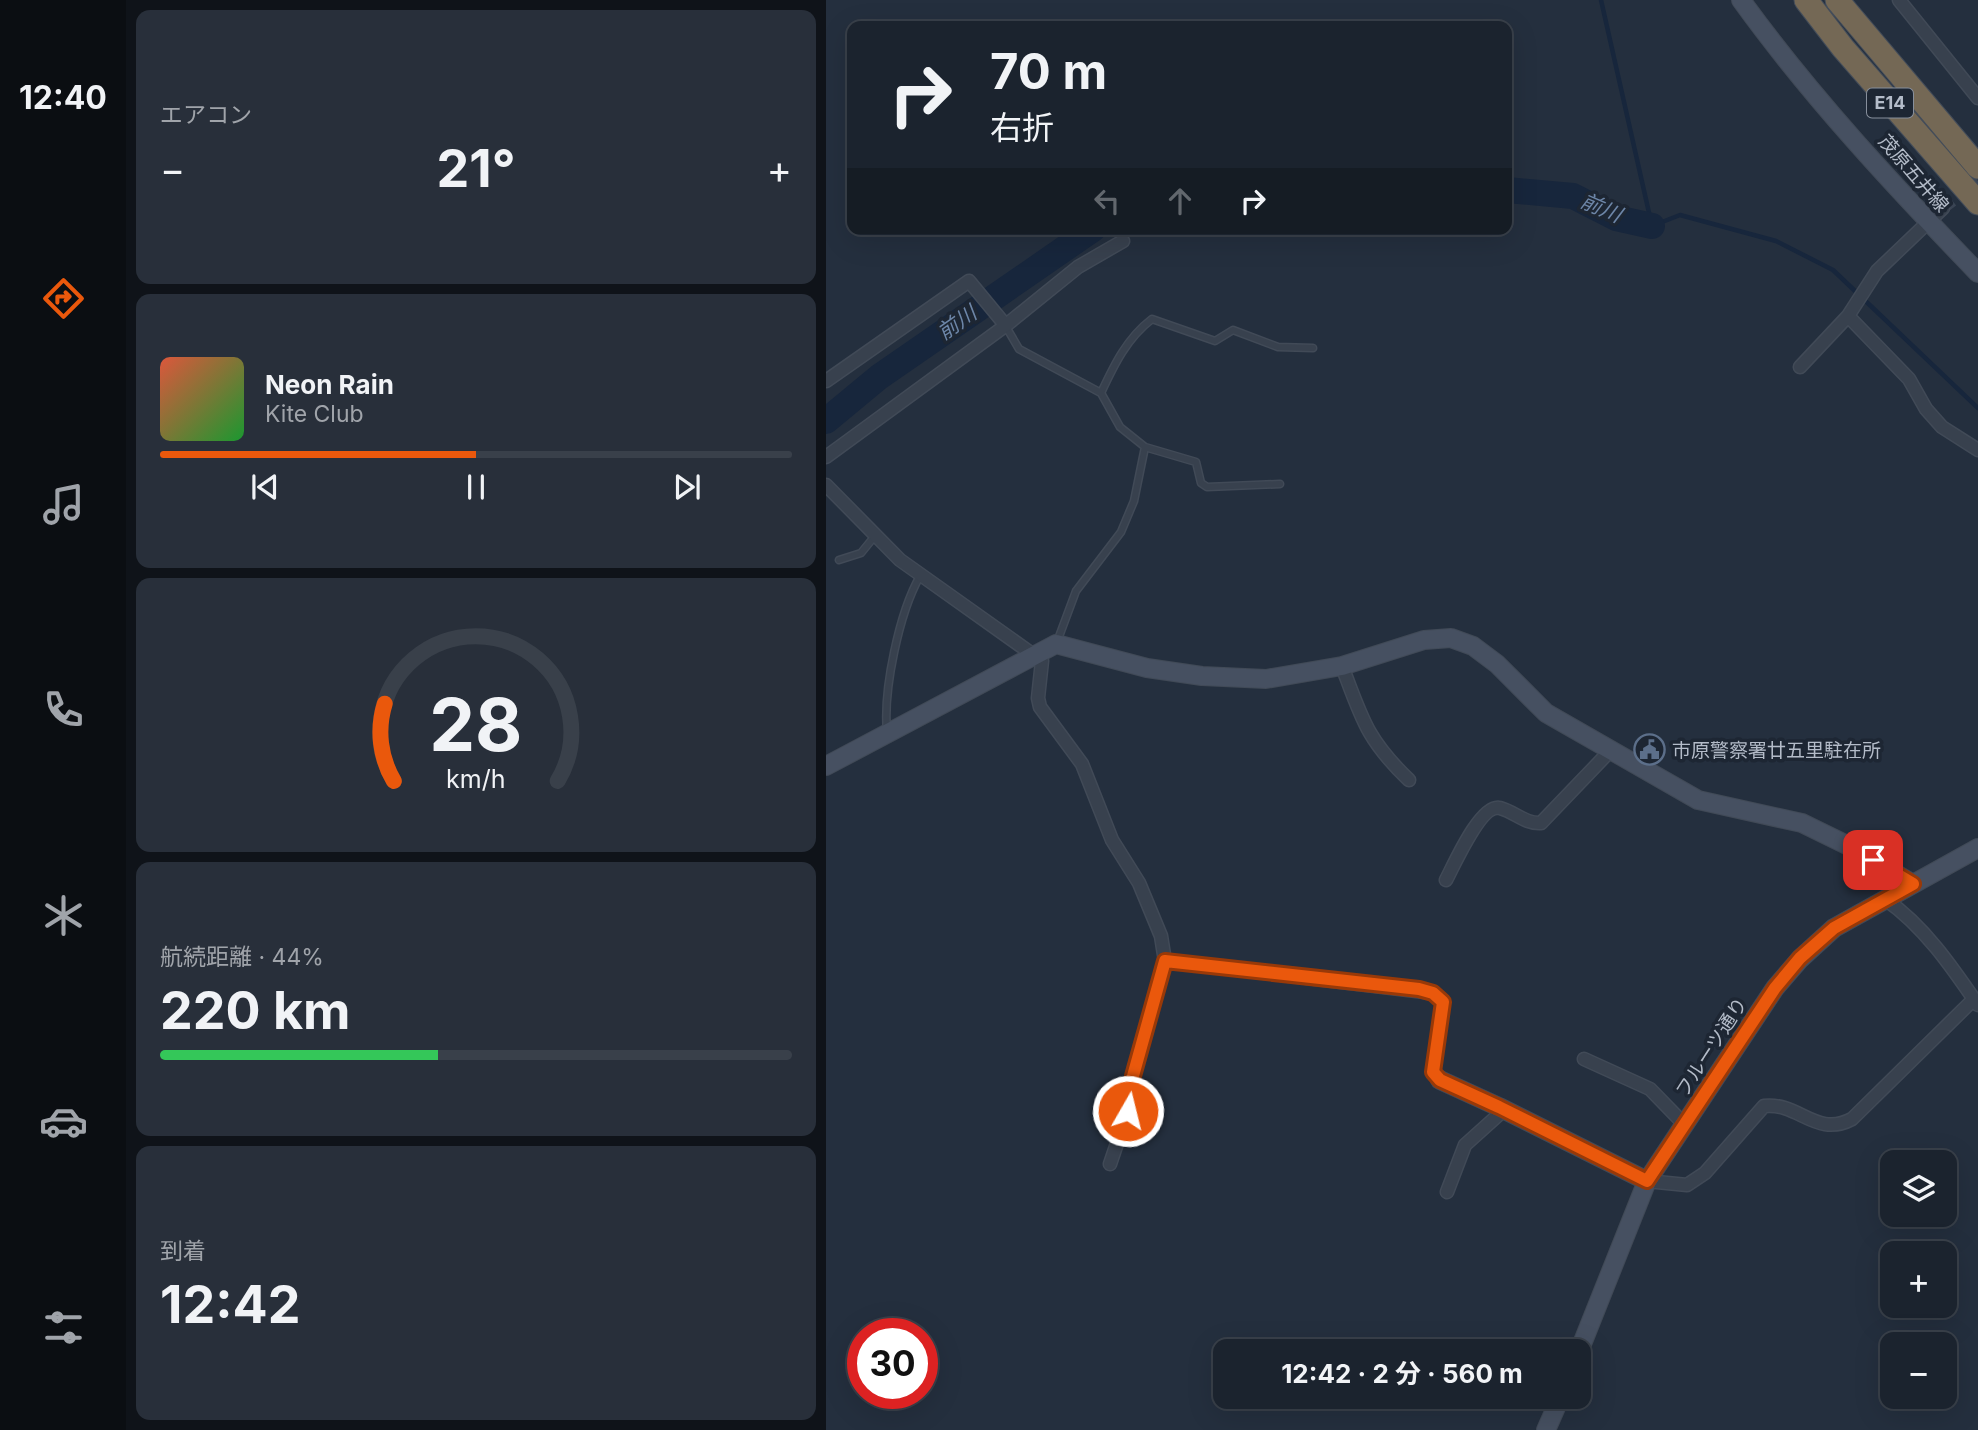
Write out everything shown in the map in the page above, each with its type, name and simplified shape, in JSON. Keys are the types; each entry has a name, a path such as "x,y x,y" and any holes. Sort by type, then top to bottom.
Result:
{"highway":[{"name":"E14","path":"1806,0 1843,48 1978,203"},
{"name":"E14","path":"1837,0 1978,167"}],"street":[{"name":"茂原五井線","path":"1741,0 1928,222 1978,273"},
{"path":"1899,0 1978,98"},
{"path":"1800,367 1848,316 1877,271 1943,208"},
{"path":"826,457 1078,267 1124,241"},
{"path":"826,381 969,281 1004,323"},
{"path":"1848,316 1909,379 1926,409 1942,427 1978,450"},
{"path":"826,485 874,537 920,576 1042,661 1038,698 1040,707 1082,764 1118,851 1148,903 1161,936 1165,961 1133,1076 1128,1111 1110,1164"},
{"path":"826,766 1056,644 1147,668 1202,676 1266,679 1342,666 1424,640 1451,638 1473,646 1497,664 1546,713 1698,800 1802,823 1853,848 1913,884"},
{"path":"1342,666 1368,735 1382,754 1409,780"},
{"path":"1446,880 1479,819 1491,808 1498,807 1532,824 1541,823 1610,751"},
{"name":"フルーツ通り","path":"1584,1339 1647,1181 1775,988 1800,958 1834,928 1978,848"},
{"path":"1165,961 1433,993 1443,1002 1433,1072 1440,1080 1505,1109 1647,1181 1687,1185 1704,1173 1764,1106 1776,1104 1824,1125 1838,1126 1852,1119 1976,1002 1930,941 1903,911 1885,899"},
{"path":"1584,1059 1650,1089 1685,1125"},
{"path":"1447,1192 1465,1145 1505,1109"},
{"path":"1546,1430 1555,1409"}],"lane":[{"path":"1101,393 1117,360 1138,329 1152,319 1215,341 1233,330 1278,347 1313,348"},
{"path":"1004,323 1019,349 1101,393 1120,427 1145,447 1196,462 1201,484 1207,487 1280,484"},
{"path":"1056,644 1076,591 1121,532 1134,501 1145,447"},
{"path":"839,560 861,553 874,537"},
{"path":"887,734 885,710 891,676 903,622 920,576"}],"waterway":[{"path":"1601,0 1652,226 1680,215 1776,241 1833,270 1978,408"},
{"name":"前川","path":"1512,190 1573,196 1616,218 1652,226"},
{"name":"前川","path":"826,421 879,377 1084,235"}],"tunnel":[{"path":"1943,208 1978,181"}],"place":[{"name":"市原警察署廿五里駐在所","path":"1649,750"}],"route":[{"path":"1128,1111 1133,1076 1165,961 1419,989 1433,993 1443,1002 1434,1076 1647,1181 1737,1050 1775,988 1800,958 1834,928 1913,884 1873,860"}]}
